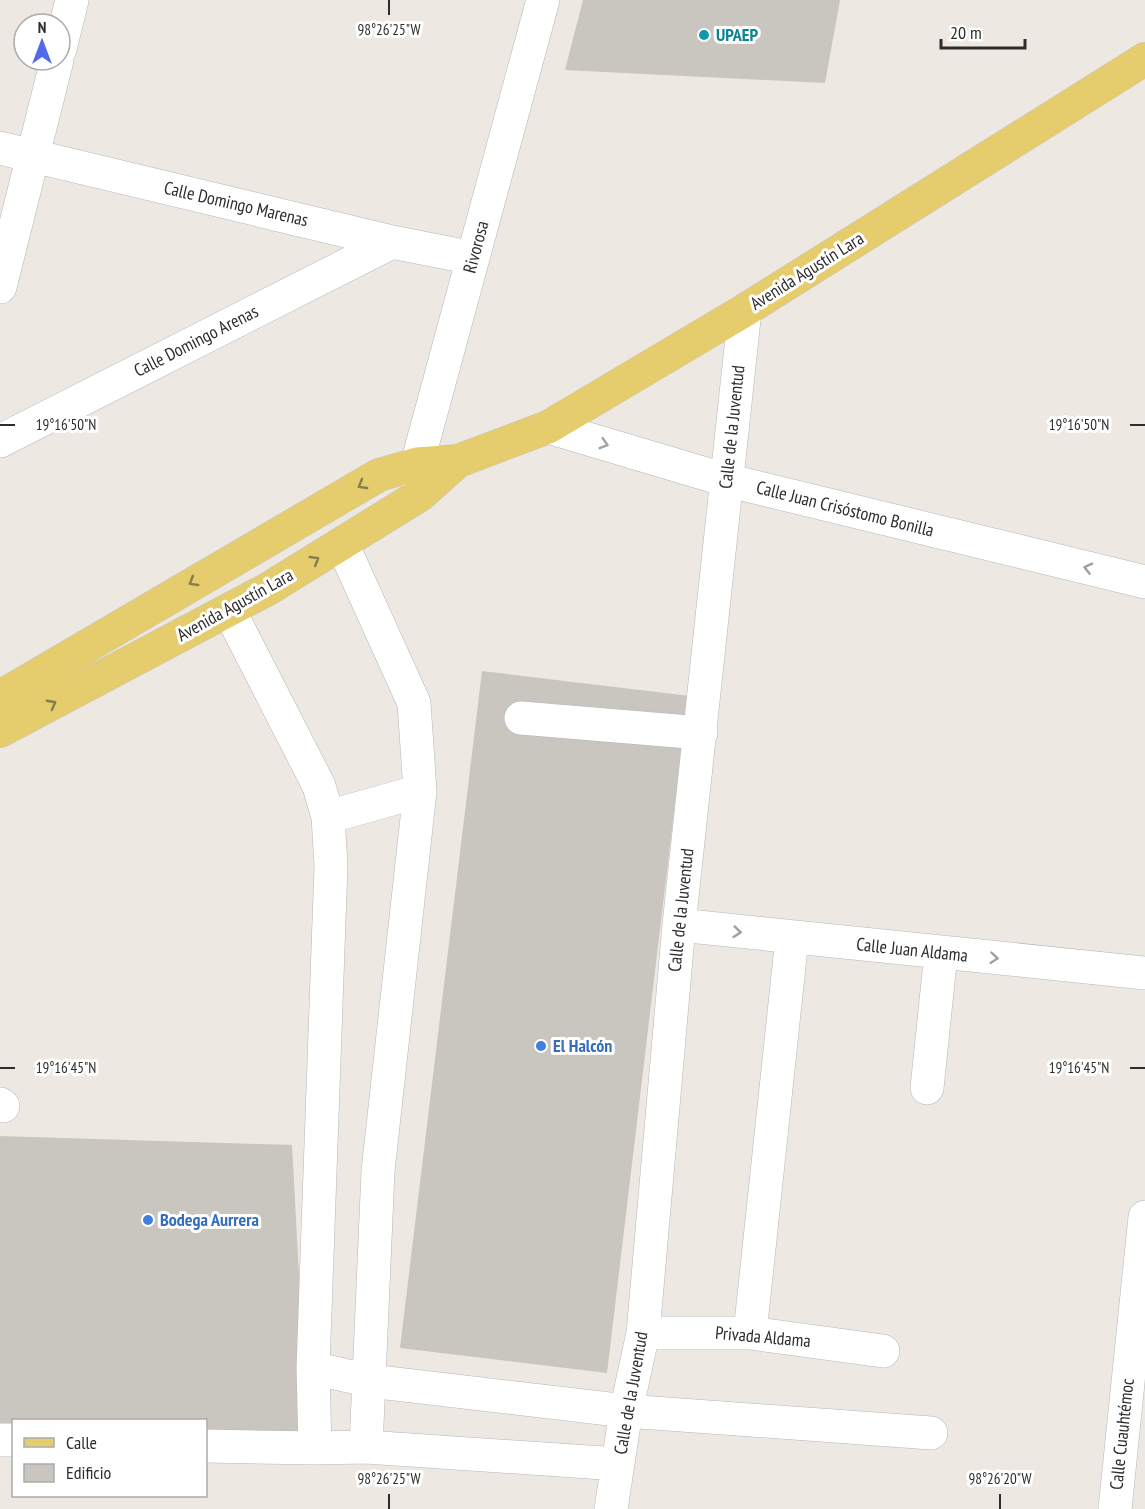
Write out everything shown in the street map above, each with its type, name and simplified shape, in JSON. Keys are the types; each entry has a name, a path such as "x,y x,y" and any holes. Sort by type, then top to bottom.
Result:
{"main road":[{"name":"Avenida Agustín Lara","path":"0,731 268,589 342,544 418,479 458,461 548,427 744,310 1145,59"},
{"name":"Avenida Agustín Lara","path":"0,697 250,548 379,475 418,479"},
{"path":"250,548 268,589"}],"street":[{"name":"Rivorosa","path":"418,479 473,258 543,0"},
{"path":"0,287 54,72"},
{"name":"Calle Domingo Marenas","path":"0,148 392,242 473,258"},
{"name":"Calle Domingo Arenas","path":"0,441 392,242"},
{"name":"Calle de la Juventud","path":"611,1509 626,1411 643,1333 679,925 744,310"},
{"name":"Calle Juan Crisóstomo Bonilla","path":"548,427 726,480 1145,582"},
{"path":"342,544 414,703 420,791 378,1171 366,1447"},
{"path":"229,610 319,786 328,817 331,865 313,1368 315,1448"},
{"path":"521,718 700,733"},
{"path":"328,817 420,791"},
{"name":"Calle Juan Aldama","path":"679,925 1145,973"},
{"path":"750,1333 792,938"},
{"path":"927,1088 941,953"},
{"name":"Calle Cuauhtémoc","path":"1115,1509 1145,1217"},
{"name":"Privada Aldama","path":"643,1333 750,1333 883,1351"},
{"path":"313,1368 370,1381 626,1411 931,1433"},
{"path":"207,1446 366,1447 618,1464"}],"building":[{"name":"UPAEP","path":"583,0 840,0 825,83 565,70"},
{"name":"El Halcón","path":"482,671 690,696 682,745 607,1373 400,1348"},
{"name":"Bodega Aurrera","path":"0,1136 292,1145 300,1294 298,1445 207,1440 207,1419 12,1419 12,1432 0,1431"}],"place":[{"name":"UPAEP","path":"704,35"},
{"name":"El Halcón","path":"541,1046"},
{"name":"Bodega Aurrera","path":"148,1220"}]}
